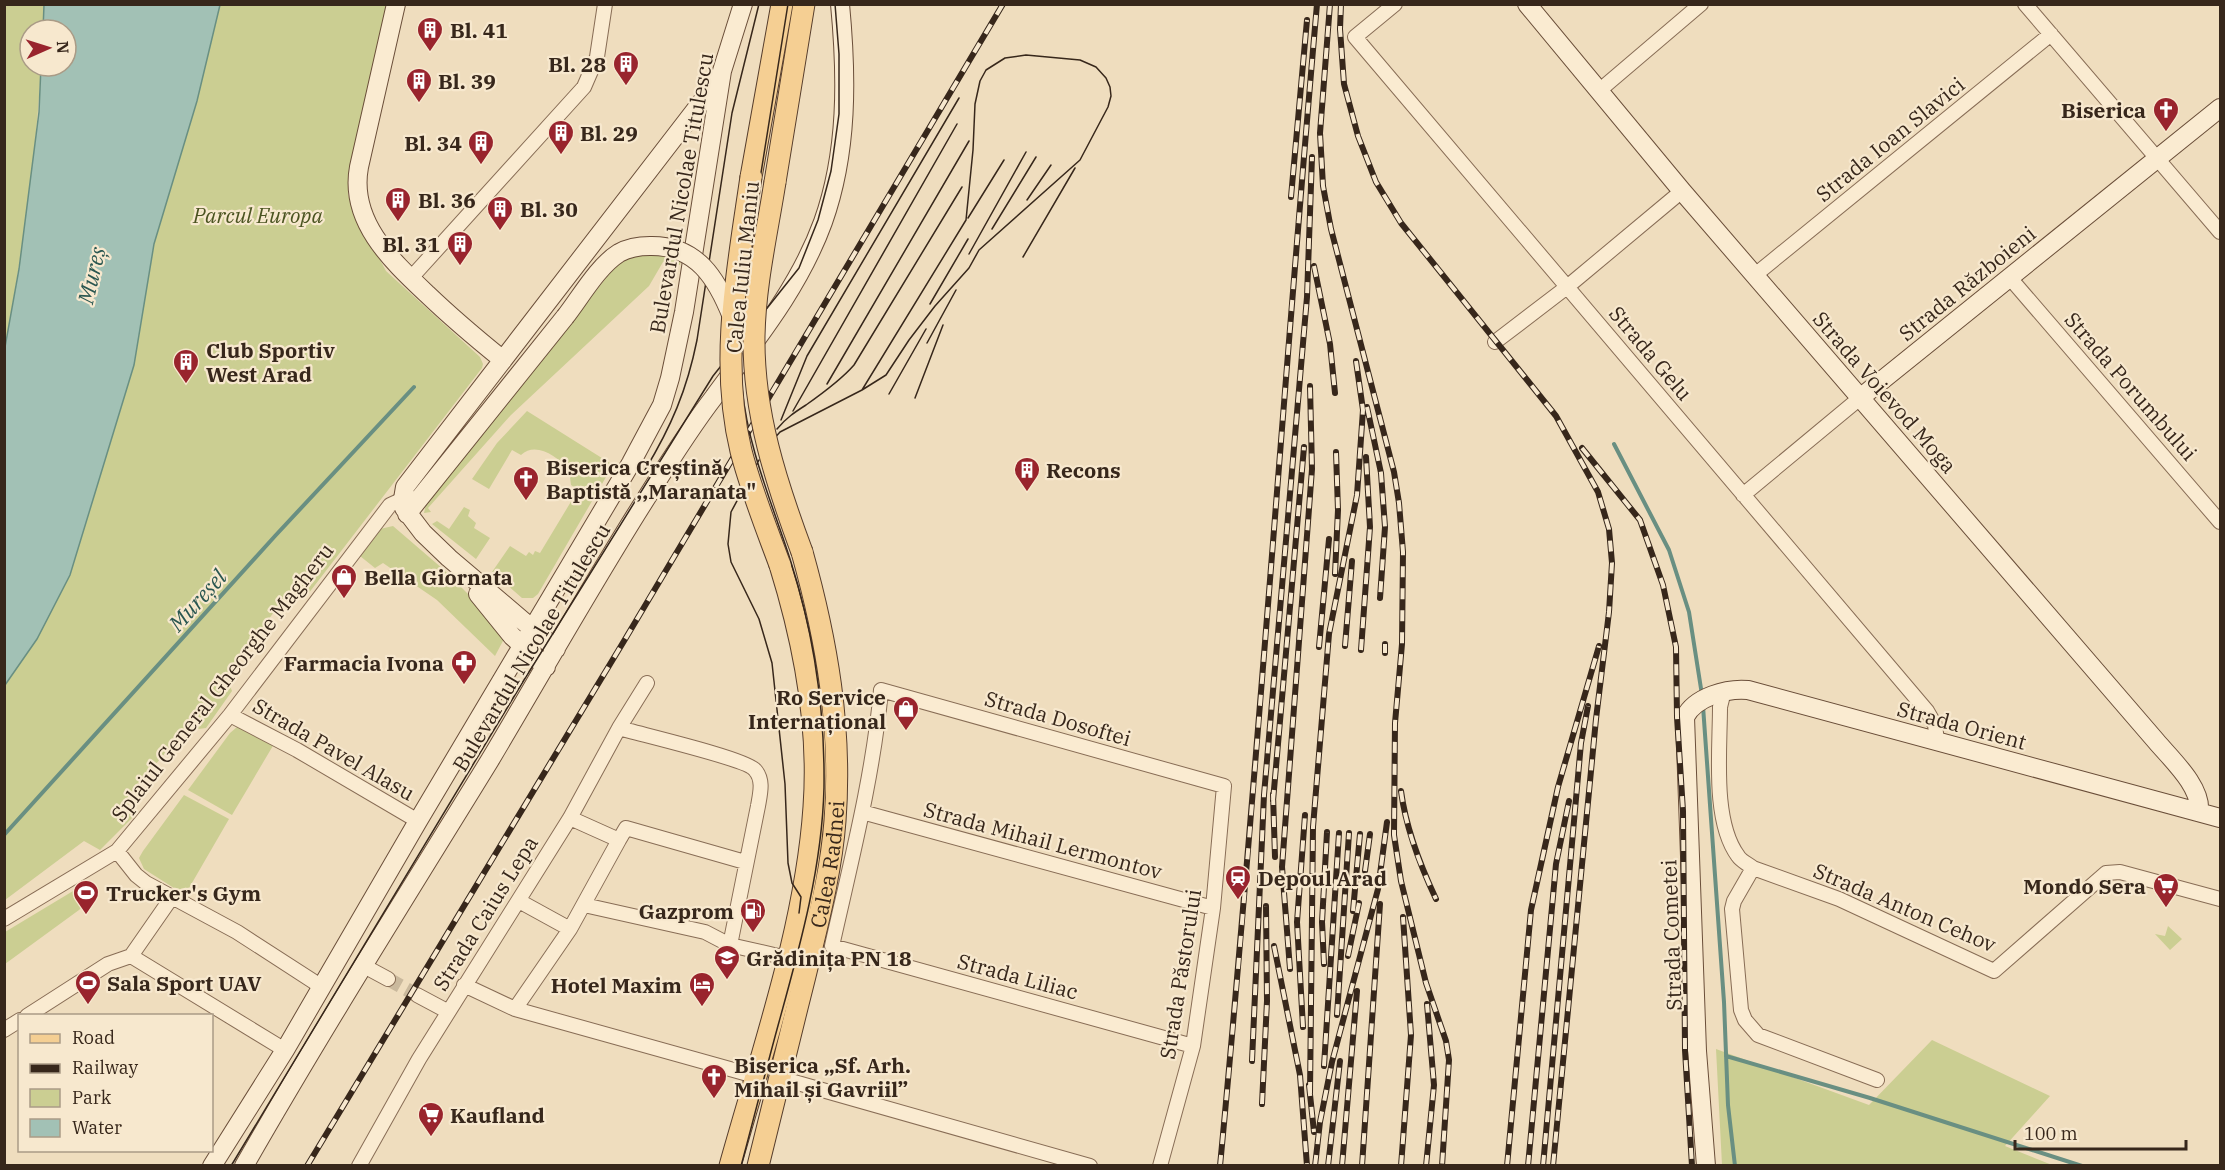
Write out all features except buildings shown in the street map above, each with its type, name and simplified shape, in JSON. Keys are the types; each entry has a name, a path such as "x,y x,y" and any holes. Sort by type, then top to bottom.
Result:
{"main road":[{"name":"Calea Iuliu Maniu","path":"782,4 751,177 732,317 732,387 739,441 799,631"},
{"name":"Calea Iuliu Maniu","path":"804,4 758,284 754,334 755,368 761,417 770,459 802,552 822,628"},
{"name":"Calea Radnei","path":"758,1166 824,897 835,821 834,716 822,628"},
{"name":"Calea Radnei","path":"730,1166 787,958 806,873 814,807 813,725 809,684 799,631"}],"street":[{"path":"396,4 357,181 358,196 381,248 394,264 503,360"},
{"path":"410,279 584,87 597,57 605,4"},
{"name":"Bulevardul Nicolae Titulescu","path":"212,1166 285,1050 418,821 626,472 662,405 682,321 722,70 744,4"},
{"name":"Bulevardul Nicolae Titulescu","path":"244,1166 362,965 546,667 668,463 777,311 814,245 830,198 839,155 845,68 840,4"},
{"name":"Strada Gelu","path":"1395,4 1355,37 1927,711 1934,721 1937,741"},
{"path":"1600,90 1701,4"},
{"path":"2025,4 2220,232"},
{"name":"Strada Voievod Moga","path":"1530,6 1682,191 2156,741 2196,790 2200,801 2199,812"},
{"name":"Strada Ioan Slavici","path":"1755,275 2051,34"},
{"name":"Splaiul General Gheorghe Magheru","path":"4,919 117,851 230,715 390,505 405,506 405,487 603,226 702,100 722,70"},
{"name":"Strada Războieni","path":"1743,495 2220,108"},
{"path":"1495,342 1567,287 1682,191"},
{"path":"546,667 522,646 405,506 565,317 609,260 626,250 654,246 681,252 702,265 715,280 732,317"},
{"name":"Strada Porumbului","path":"2010,278 2220,522"},
{"path":"448,558 556,649"},
{"name":"Strada Caius Lepa","path":"359,1166 447,1011 570,818 619,728 647,683"},
{"name":"Strada Dosoftei","path":"862,813 877,736 881,690 1224,786"},
{"name":"Strada Orient","path":"1693,705 1720,693 1748,690 2220,818"},
{"path":"1720,693 1721,807 1727,834 1738,856 1753,868 1732,909 1741,1010 1744,1020 1758,1035 1877,1080"},
{"name":"Strada Cometei","path":"1693,705 1685,717 1697,1051 1706,1166"},
{"name":"Strada Pavel Alasu","path":"230,715 297,750 418,821"},
{"path":"619,728 735,760 754,768 759,776 761,787 729,945"},
{"name":"Strada Păstorului","path":"1160,1166 1193,1046 1213,908 1224,786"},
{"name":"Strada Mihail Lermontov","path":"862,813 1213,908"},
{"name":"Strada Liliac","path":"862,813 832,946 1193,1046"},
{"path":"570,818 617,839"},
{"path":"515,1009 570,929 617,839 626,828 745,862"},
{"path":"117,851 136,875 237,932 322,987"},
{"name":"Strada Anton Cehov","path":"1753,868 1839,899 1994,971 2106,873 2120,872 2220,899"},
{"path":"30,1014 108,964 131,956 172,897"},
{"path":"519,901 570,929"},
{"path":"584,905 705,932 729,945 787,958"},
{"path":"131,956 285,1050"},
{"path":"362,965 388,980"},
{"path":"465,986 515,1009 755,1076"},
{"path":"417,994 447,1011"},
{"path":"4,1030 18,1021"},
{"path":"780,1078 1090,1166"}],"green space":[{"path":"5,5 44,5 43,18 18,18 18,78 40,78 28,207 5,347"},
{"name":"Parcul Europa","path":"220,5 391,5 348,182 348,194 351,205 386,271 480,357 483,364 305,598 283,600 226,676 232,691 206,728 184,731 127,798 132,818 100,850 84,841 5,900 4,685 37,639 70,575 134,365 154,244 197,101"},
{"path":"660,254 681,260 680,265 663,262 649,286 511,415 428,508 431,512 424,513 426,504 614,268 633,255"},
{"path":"527,411 613,465 538,594 533,598 522,598 492,572 510,546 526,556 529,552 533,555 535,551 540,553 578,490 571,485 569,469 559,460 540,450 527,451 521,455 512,450 489,489 472,479 497,443"},
{"path":"464,507 470,510 468,516 476,523 474,528 490,538 476,559 432,524 437,521 449,529"},
{"path":"393,526 443,569 475,601 504,639 495,656 437,600 383,563 375,568 360,556 380,529"},
{"path":"237,727 244,727 274,744 232,815 188,790 230,733"},
{"path":"184,795 229,819 185,895 144,869 139,858"},
{"path":"88,882 97,893 79,910 5,964 5,932"},
{"path":"2168,926 2182,939 2170,950 2155,934 2165,936"},
{"path":"1932,1040 2050,1096 2005,1146 2052,1165 1722,1165 1716,1049 1869,1105"}],"water":[{"name":"Mureș","path":"44,5 220,5 197,101 154,244 134,365 70,575 37,639 5,685 5,347 19,269 39,112 40,78 78,78 78,18 43,18"}],"waterway":[{"name":"Mureșel","path":"4,835 275,536 414,387"},
{"path":"1614,444 1669,550 1689,612 1702,695"},
{"path":"1703,706 1724,1002 1728,1105 1735,1166"},
{"path":"1726,1056 1870,1098 2082,1166"}],"tunnel":[{"path":"388,979 417,995"}],"tram line":[{"path":"645,470 677,408 693,358 732,113 759,4"},
{"path":"741,1166 809,906 819,848 824,788 820,701 812,644 790,559 750,432 740,365 741,319 746,273 788,4"},
{"path":"231,1166 524,680 713,376 799,268 818,220 831,171 839,114 839,54 835,4"},
{"path":"763,451 780,432 862,390 886,375 935,306 969,268 979,250 1080,160 1108,107 1111,96 1106,78 1096,67 1080,60 1026,55 1005,58 986,70 980,81 975,104 966,220 862,390"},
{"path":"781,420 807,356 959,98"},
{"path":"793,411 957,124"},
{"path":"827,384 969,141"},
{"path":"969,254 1026,152"},
{"path":"992,229 1036,157"},
{"path":"968,218 1004,160"},
{"path":"1027,200 1051,165"},
{"path":"1023,257 1075,168"},
{"path":"777,429 838,381 854,365 962,187"},
{"path":"930,304 968,239"},
{"path":"927,343 956,290"},
{"path":"915,398 943,325"},
{"path":"889,394 926,329"},
{"path":"759,460 731,512 728,544 731,562 759,619 772,663 785,784 788,863 792,883 801,897 799,913"}],"railway":[{"path":"307,1166 624,641 1003,4"},
{"path":"1220,1166 1317,4"},
{"path":"1330,4 1320,133 1323,186 1331,229 1394,472 1399,503 1403,552 1402,644 1395,723 1394,835 1401,881 1426,983 1446,1041 1449,1060 1442,1166"},
{"path":"1341,4 1340,29 1344,84 1358,136 1376,182 1401,223 1556,416 1598,492 1609,529 1612,563 1609,612 1596,719 1553,1166"},
{"path":"1291,197 1307,20"},
{"path":"1252,1061 1264,795 1307,297 1312,157"},
{"path":"1314,266 1330,344 1335,393"},
{"path":"1310,1093 1313,827 1329,634 1357,495 1363,410 1356,361"},
{"path":"1290,969 1282,867 1312,469 1310,386"},
{"path":"1367,407 1381,473 1385,527 1380,598"},
{"path":"1273,801 1304,447"},
{"path":"1582,448 1640,520 1663,585 1676,647 1677,717 1683,811 1685,1050 1692,1166"},
{"path":"1335,574 1338,510 1336,452"},
{"path":"1361,650 1370,527 1366,457"},
{"path":"1319,647 1329,539"},
{"path":"1345,646 1352,561"},
{"path":"1385,644 1385,653"},
{"path":"1507,1166 1531,910 1558,787 1599,646"},
{"path":"1543,1166 1581,743 1588,706"},
{"path":"1401,791 1414,846 1436,899"},
{"path":"1273,794 1275,857"},
{"path":"1528,1166 1556,864 1569,801"},
{"path":"1303,1027 1297,922 1305,815"},
{"path":"1315,1166 1320,1122 1332,1062 1378,889 1387,822"},
{"path":"1324,964 1322,922 1327,832"},
{"path":"1324,1066 1339,833"},
{"path":"1337,1015 1349,833"},
{"path":"1353,911 1360,834"},
{"path":"1365,871 1370,834"},
{"path":"1348,956 1359,903"},
{"path":"1362,1166 1380,904"},
{"path":"1262,1104 1267,1001 1266,906"},
{"path":"1401,1166 1411,1035 1403,917"},
{"path":"1274,946 1300,1075 1307,1166"},
{"path":"1342,1166 1357,991"},
{"path":"1426,1166 1434,1085 1427,1004"},
{"path":"1328,1166 1340,1061"},
{"path":"1309,1085 1314,1132"}],"place":[{"name":"Bl. 41","path":"430,53"},
{"name":"Bl. 28","path":"626,87"},
{"name":"Bl. 39","path":"419,104"},
{"name":"Biserica","path":"2166,133"},
{"name":"Bl. 29","path":"561,156"},
{"name":"Bl. 34","path":"481,166"},
{"name":"Bl. 36","path":"398,223"},
{"name":"Bl. 30","path":"500,232"},
{"name":"Bl. 31","path":"460,267"},
{"name":"Club Sportiv West Arad","path":"186,385"},
{"name":"Recons","path":"1027,493"},
{"name":"Biserica Creștină Baptistă ,,Maranata\"","path":"526,502"},
{"name":"Bella Giornata","path":"344,600"},
{"name":"Farmacia Ivona","path":"464,686"},
{"name":"Ro Service Internațional","path":"906,732"},
{"name":"Depoul Arad","path":"1238,901"},
{"name":"Mondo Sera","path":"2166,909"},
{"name":"Trucker's Gym","path":"86,916"},
{"name":"Gazprom","path":"753,934"},
{"name":"Grădinița PN 18","path":"727,981"},
{"name":"Sala Sport UAV","path":"88,1006"},
{"name":"Hotel Maxim","path":"702,1008"},
{"name":"Biserica „Sf. Arh. Mihail și Gavriil”","path":"714,1100"},
{"name":"Kaufland","path":"431,1138"}]}
